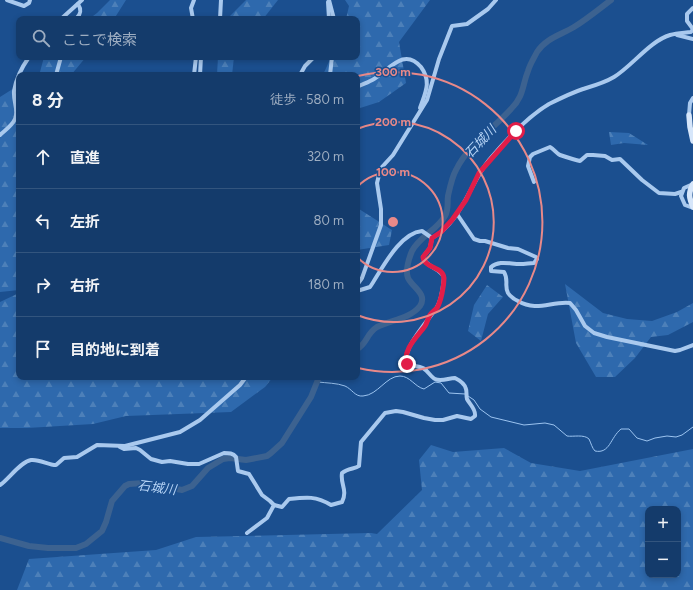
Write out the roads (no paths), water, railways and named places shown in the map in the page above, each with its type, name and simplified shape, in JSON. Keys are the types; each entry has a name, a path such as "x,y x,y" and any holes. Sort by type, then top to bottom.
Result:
{"street":[{"path":"6,0 24,6 30,0"},
{"path":"64,16 82,0"},
{"path":"193,16 191,8 194,0"},
{"path":"220,16 221,0"},
{"path":"329,0 329,16"},
{"path":"329,0 333,16"},
{"path":"360,281 381,225 381,209 377,183 382,167 392,155 427,100 439,59 452,26 467,24 488,9 496,0"},
{"path":"78,4 81,12 78,16"},
{"path":"118,446 124,449 136,448 151,459 162,462 170,460 188,464 199,464 224,453 231,454 236,457 238,471 249,474 262,495 274,505 282,507 289,499 302,498 320,499 331,505 342,502 345,496 341,478 342,473 347,469 356,468 359,466 361,442 366,438 381,416 385,413 396,411 435,420 443,420 456,416 471,419 475,416 474,409 468,400 466,389 462,382 455,378 440,380 435,379 427,370 407,364 406,360 412,341 423,328 430,315 438,307 440,298 444,276 439,269 423,260 425,254 430,248 432,238 441,232 457,214 466,200 479,173 516,131 549,104 580,90 607,81 632,64 646,50 660,40 675,34 692,31 687,17 688,12 693,8"},
{"path":"675,34 693,39"},
{"path":"360,86 373,80 400,59 412,60 416,62 425,73 427,79 427,86 417,116"},
{"path":"20,72 27,60"},
{"path":"57,72 60,60"},
{"path":"194,72 196,60"},
{"path":"200,72 201,60"},
{"path":"302,72 311,60"},
{"path":"330,72 332,60"},
{"path":"16,84 14,92 16,107"},
{"path":"693,98 690,103 689,114 693,141"},
{"path":"0,135 16,116"},
{"path":"534,182 528,166 530,157 533,154 550,147 559,156 573,158 578,161 588,155 605,156 615,161 620,159 642,180 659,193 675,194 693,184"},
{"path":"693,184 690,189 689,196 693,207"},
{"path":"681,192 685,205 693,207"},
{"path":"457,214 474,239 477,241 485,241 508,248 518,249 536,257 537,260 534,263 500,263 491,267 491,271 504,272 507,277 507,291 510,295 524,304 536,307 570,303 588,330 602,336 675,351 693,345"},
{"path":"360,291 370,287 386,261 409,235 414,232 422,231 432,238"},
{"path":"0,485 25,463 31,460 56,465 64,458 77,457 97,445 118,446 133,444 180,432 200,420 244,380"},
{"path":"247,533 267,518 274,505"}],"waterway":[{"name":"石城川","path":"360,347 377,327 405,317 420,306 422,302 421,294 407,275 408,264 412,251 419,241 442,221 447,211 451,182 461,161 467,152 504,117 518,100 529,68 537,52 549,40 579,24 611,0"},
{"path":"318,382 342,385 356,394 363,396 373,392 390,379 404,376 424,389 435,382 441,383 449,393 465,394"},
{"name":"石城川","path":"0,538 29,546 76,548 86,544 102,531 112,501 125,486 129,484 144,483 182,490 192,486 208,468 223,459 230,458 246,460 267,456 282,443 311,397 318,380"},
{"path":"468,396 474,400 480,409 491,417 524,425 545,423 554,425 567,436 587,437 595,451 600,451 607,448 621,429 629,429 637,438 647,441 667,436 676,437 682,435 693,427"}]}
